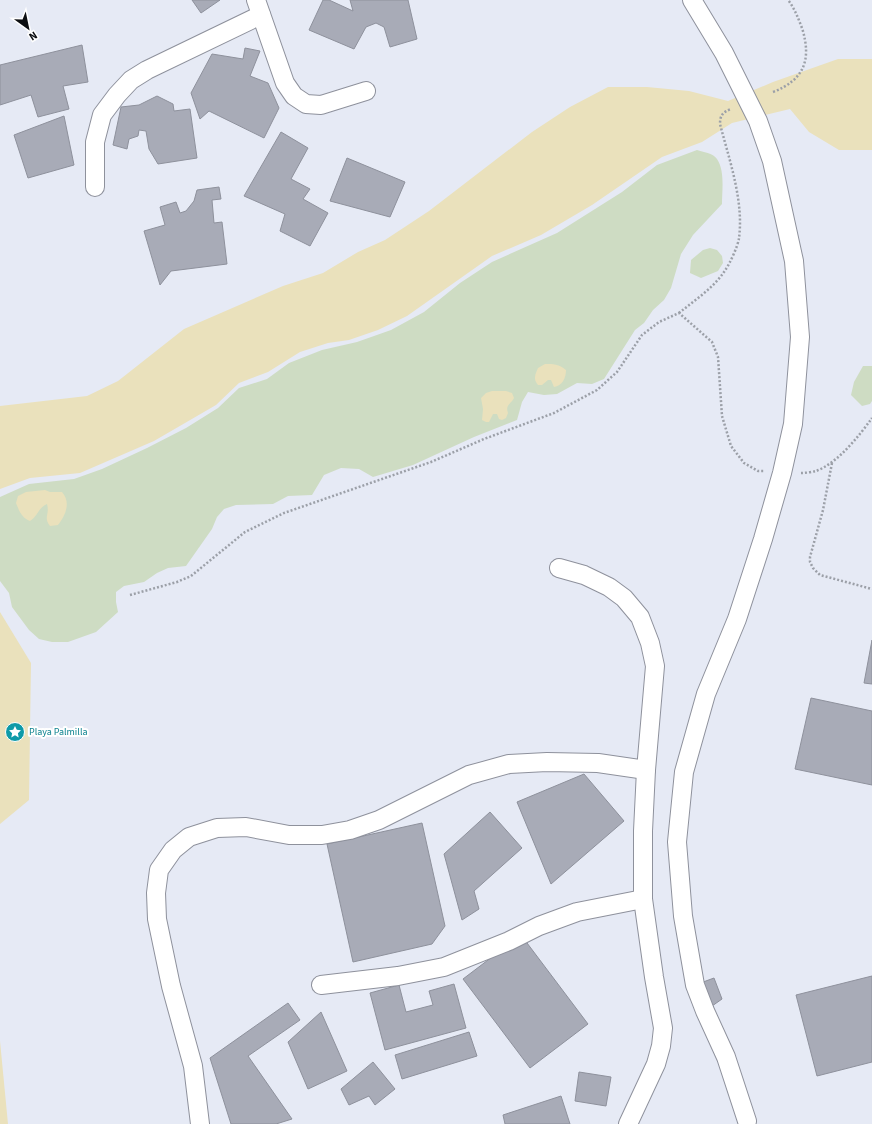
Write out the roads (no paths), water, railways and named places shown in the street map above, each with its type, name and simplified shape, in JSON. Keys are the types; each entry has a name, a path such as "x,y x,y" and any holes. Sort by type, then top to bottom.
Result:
{"street":[{"path":"692,0 724,53 758,121 772,161 794,261 800,337 793,424 782,473 763,539 737,619 706,694 684,772 677,842 683,916 696,985 705,1011 726,1057 750,1123"},
{"path":"95,187 95,142 102,115 116,95 131,80 147,70 259,8 284,83 294,96 306,104 321,105 366,91"},
{"path":"558,568 584,575 609,587 624,598 640,618 650,643 655,666 646,770 643,831 643,899 654,978 663,1028 661,1046 656,1064 628,1124"},
{"path":"200,1124 194,1066 171,986 157,919 156,893 159,870 173,850 189,837 217,828 246,827 289,835 322,836 350,830 379,820 469,775 509,764 547,762 598,763 646,770"},
{"path":"321,985 398,976 444,967 509,941 539,926 571,914 643,899"}],"place":[{"name":"Playa Palmilla","path":"15,732"}]}
